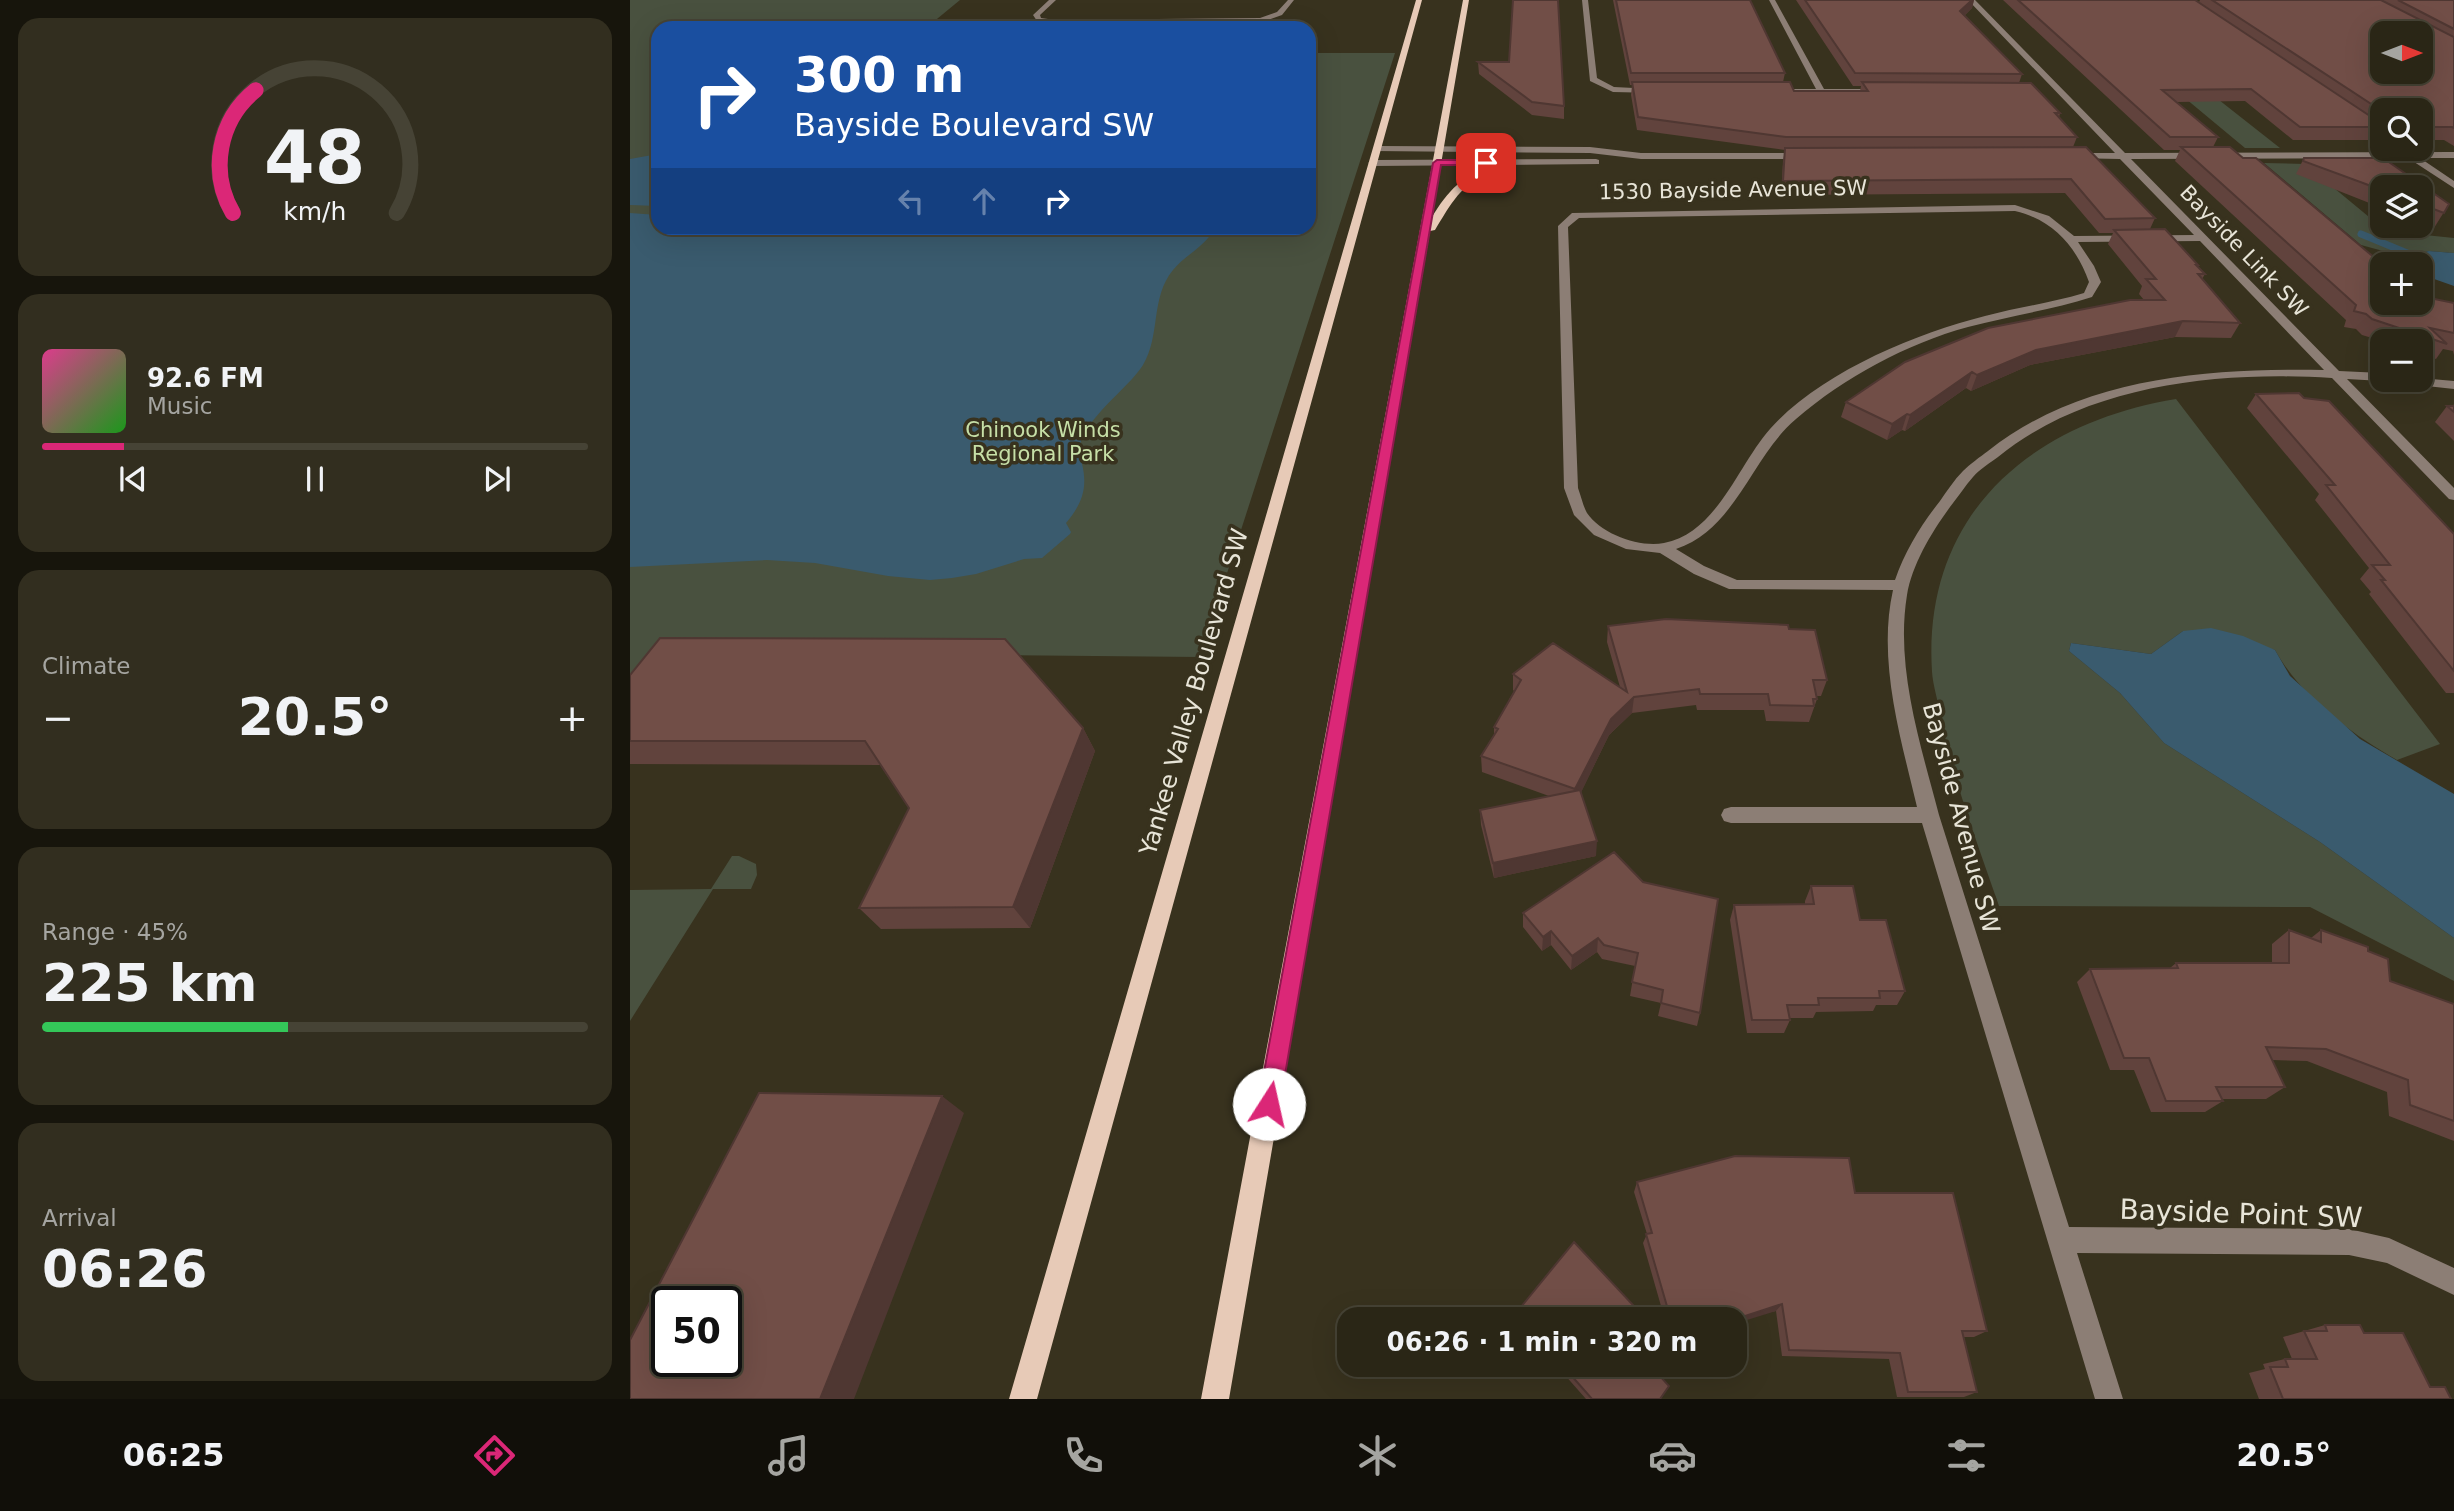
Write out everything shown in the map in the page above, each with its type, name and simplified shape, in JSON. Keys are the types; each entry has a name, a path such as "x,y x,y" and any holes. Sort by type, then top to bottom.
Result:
{"main road":[{"name":"Yankee Valley Boulevard SW","path":"1023,1399 1419,0"},
{"path":"1215,1399 1466,0"},
{"path":"1423,244 1446,200 1460,183 1478,172 1510,163"}],"street":[{"path":"1047,21 1039,20 1036,15 1053,0"},
{"path":"1260,21 1283,14 1291,0"},
{"path":"1585,0 1593,79 1616,90 1670,91"},
{"path":"1772,0 1821,91"},
{"name":"Bayside Link SW","path":"1970,0 2206,238 2454,496"},
{"path":"1766,91 1887,91"},
{"path":"2042,91 2061,91"},
{"path":"1375,156 1440,149 1590,150 1641,156 1819,156"},
{"path":"2433,156 2454,155"},
{"path":"1375,156 1437,163 1592,162 1641,156"},
{"path":"2066,156 2370,156"},
{"path":"2419,161 2454,185"},
{"name":"1530 Bayside Avenue SW","path":"2015,208 2037,212 2057,223 2071,239 2089,266 2095,282 2088,295 1945,330 1869,362 1787,419 1750,463 1709,524 1682,542 1663,548 1635,545 1603,536 1581,516 1571,488 1563,226 1576,215 2015,208"},
{"path":"2071,239 2206,238"},
{"name":"Bayside Avenue SW","path":"2109,1399 1929,815 1908,732 1898,667 1898,603 1913,554 1940,507 1972,469 2006,441 2047,418 2136,389 2171,382 2259,373 2370,376"},
{"path":"2433,383 2454,385"},
{"name":"1530 Bayside Avenue SW","path":"1663,548 1699,570 1735,585 1904,585"},
{"path":"1731,815 1929,815"},
{"name":"Bayside Point SW","path":"2061,1240 2349,1242 2389,1251 2454,1282"}],"green space":[{"name":"Chinook Winds Regional Park","path":"630,0 960,0 934,21 651,21 651,235 1316,235 1316,53 1395,53 1200,657 681,652 630,716"},
{"path":"2067,0 2092,0 2280,148 2245,148"},
{"path":"2264,163 2305,164 2370,218 2370,238 2433,238 2433,236 2454,238 2454,253 2387,252 2361,245"},
{"path":"2176,399 2440,744 2397,760 2328,713 2299,684 2275,650 2183,631 2151,654 2071,643 2069,651 2120,693 2164,743 2320,842 2454,938 2454,981 2310,907 1999,906 1945,739 1932,672 1934,616 1945,566 1966,523 1996,486 2032,455 2075,430 2123,411"},
{"path":"732,856 739,856 756,864 757,875 751,889 713,889 630,1021 630,890 711,889"}],"water":[{"path":"651,155 651,206 630,205 630,159"},
{"path":"630,213 651,214 651,235 1210,235 1173,270 1166,281 1158,304 1149,353 1143,365 1089,426 1079,451 1084,488 1080,502 1066,523 1071,532 1042,558 1024,559 976,574 930,580 888,576 815,563 767,560 630,567"},
{"path":"2429,251 2454,253 2454,286 2433,279 2433,252 2425,252"},
{"path":"2211,628 2243,636 2275,650 2290,676 2360,739 2454,794 2454,938 2320,842 2164,743 2120,693 2069,651 2071,643 2151,654 2183,631"}],"building":[{"path":"1513,0 1558,0 1564,106 1532,102 1478,62 1509,62"},
{"path":"1616,0 1750,0 1785,73 1631,73"},
{"path":"1805,0 1972,0 1960,11 2022,74 1855,73"},
{"path":"2018,0 2195,0 2370,116 2370,127 2300,127 2251,89 2162,90 2218,137 2170,137"},
{"path":"2212,0 2381,0 2422,21 2370,21 2370,84 2433,84 2433,26 2454,37 2454,128 2433,127 2433,98 2370,98 2370,103"},
{"path":"2398,0 2454,0 2454,29"},
{"path":"1632,82 1790,82 1794,91 1868,91 1862,82 2031,83 2060,113 2055,113 2077,137 1786,137 1638,117"},
{"path":"2086,147 2155,218 2105,219 2071,179 1783,181 1785,148"},
{"path":"2181,147 2230,147 2243,158 2256,158 2370,254 2370,315 2433,315 2433,299 2454,303 2454,333 2430,328 2402,329 2354,311 2356,305"},
{"path":"2304,158 2370,158 2370,161 2387,161 2407,175 2370,175 2370,186 2303,161"},
{"path":"2433,193 2449,204 2444,213 2433,209"},
{"path":"2165,229 2198,265 2205,274 2198,274 2240,323 2183,321 2036,350 1977,375 1972,372 1910,415 1907,414 1892,424 1846,402 1905,362 1988,328 2130,300 2165,300 2146,279 2156,279 2114,230"},
{"path":"2433,331 2447,344 2433,339"},
{"path":"2299,393 2304,398 2329,401 2454,534 2454,671 2381,580 2385,580 2372,565 2390,565 2326,485 2335,485 2256,394"},
{"path":"1666,619 1788,625 1789,629 1815,630 1827,680 1813,680 1817,699 1813,699 1814,706 1770,705 1768,694 1700,694 1699,689 1634,697 1611,719 1575,789 1481,756 1498,729 1494,727 1521,680 1513,674 1553,643 1627,692 1608,626"},
{"path":"660,638 1005,639 1083,728 1013,907 859,908 909,808 865,741 630,741 630,675"},
{"path":"1580,790 1597,841 1493,863 1480,810"},
{"path":"1614,852 1643,882 1718,899 1700,1013 1661,1003 1663,990 1632,982 1638,953 1604,945 1598,938 1572,956 1551,931 1543,937 1523,913"},
{"path":"1811,886 1853,886 1860,920 1886,920 1905,991 1879,991 1880,998 1818,998 1819,1005 1787,1005 1790,1020 1752,1020 1734,905 1814,904"},
{"path":"2289,930 2321,942 2321,930 2368,947 2368,951 2388,959 2390,981 2454,1004 2454,1121 2410,1105 2408,1080 2326,1049 2266,1047 2285,1087 2216,1087 2223,1101 2166,1101 2149,1058 2124,1058 2090,969 2178,968 2176,963 2289,963"},
{"path":"759,1093 942,1096 820,1399 630,1399 630,1340 651,1300 651,1377 742,1377 742,1286 658,1286"},
{"path":"1735,1156 1849,1158 1855,1193 1953,1193 1987,1331 1962,1331 1977,1392 1908,1392 1900,1353 1789,1350 1782,1304 1747,1315 1747,1307 1667,1307 1646,1234 1652,1233 1637,1182"},
{"path":"1574,1242 1635,1307 1521,1307"},
{"path":"2325,1325 2360,1325 2364,1333 2403,1333 2430,1387 2445,1387 2451,1399 2283,1399 2270,1367 2288,1367 2285,1359 2317,1359 2304,1331 2327,1331"},
{"path":"1573,1377 1661,1377 1669,1386 1660,1399 1592,1399"}],"waterway":[{"path":"2361,234 2405,252"}],"route":[{"path":"1269,1104 1437,163 1486,163"}]}
